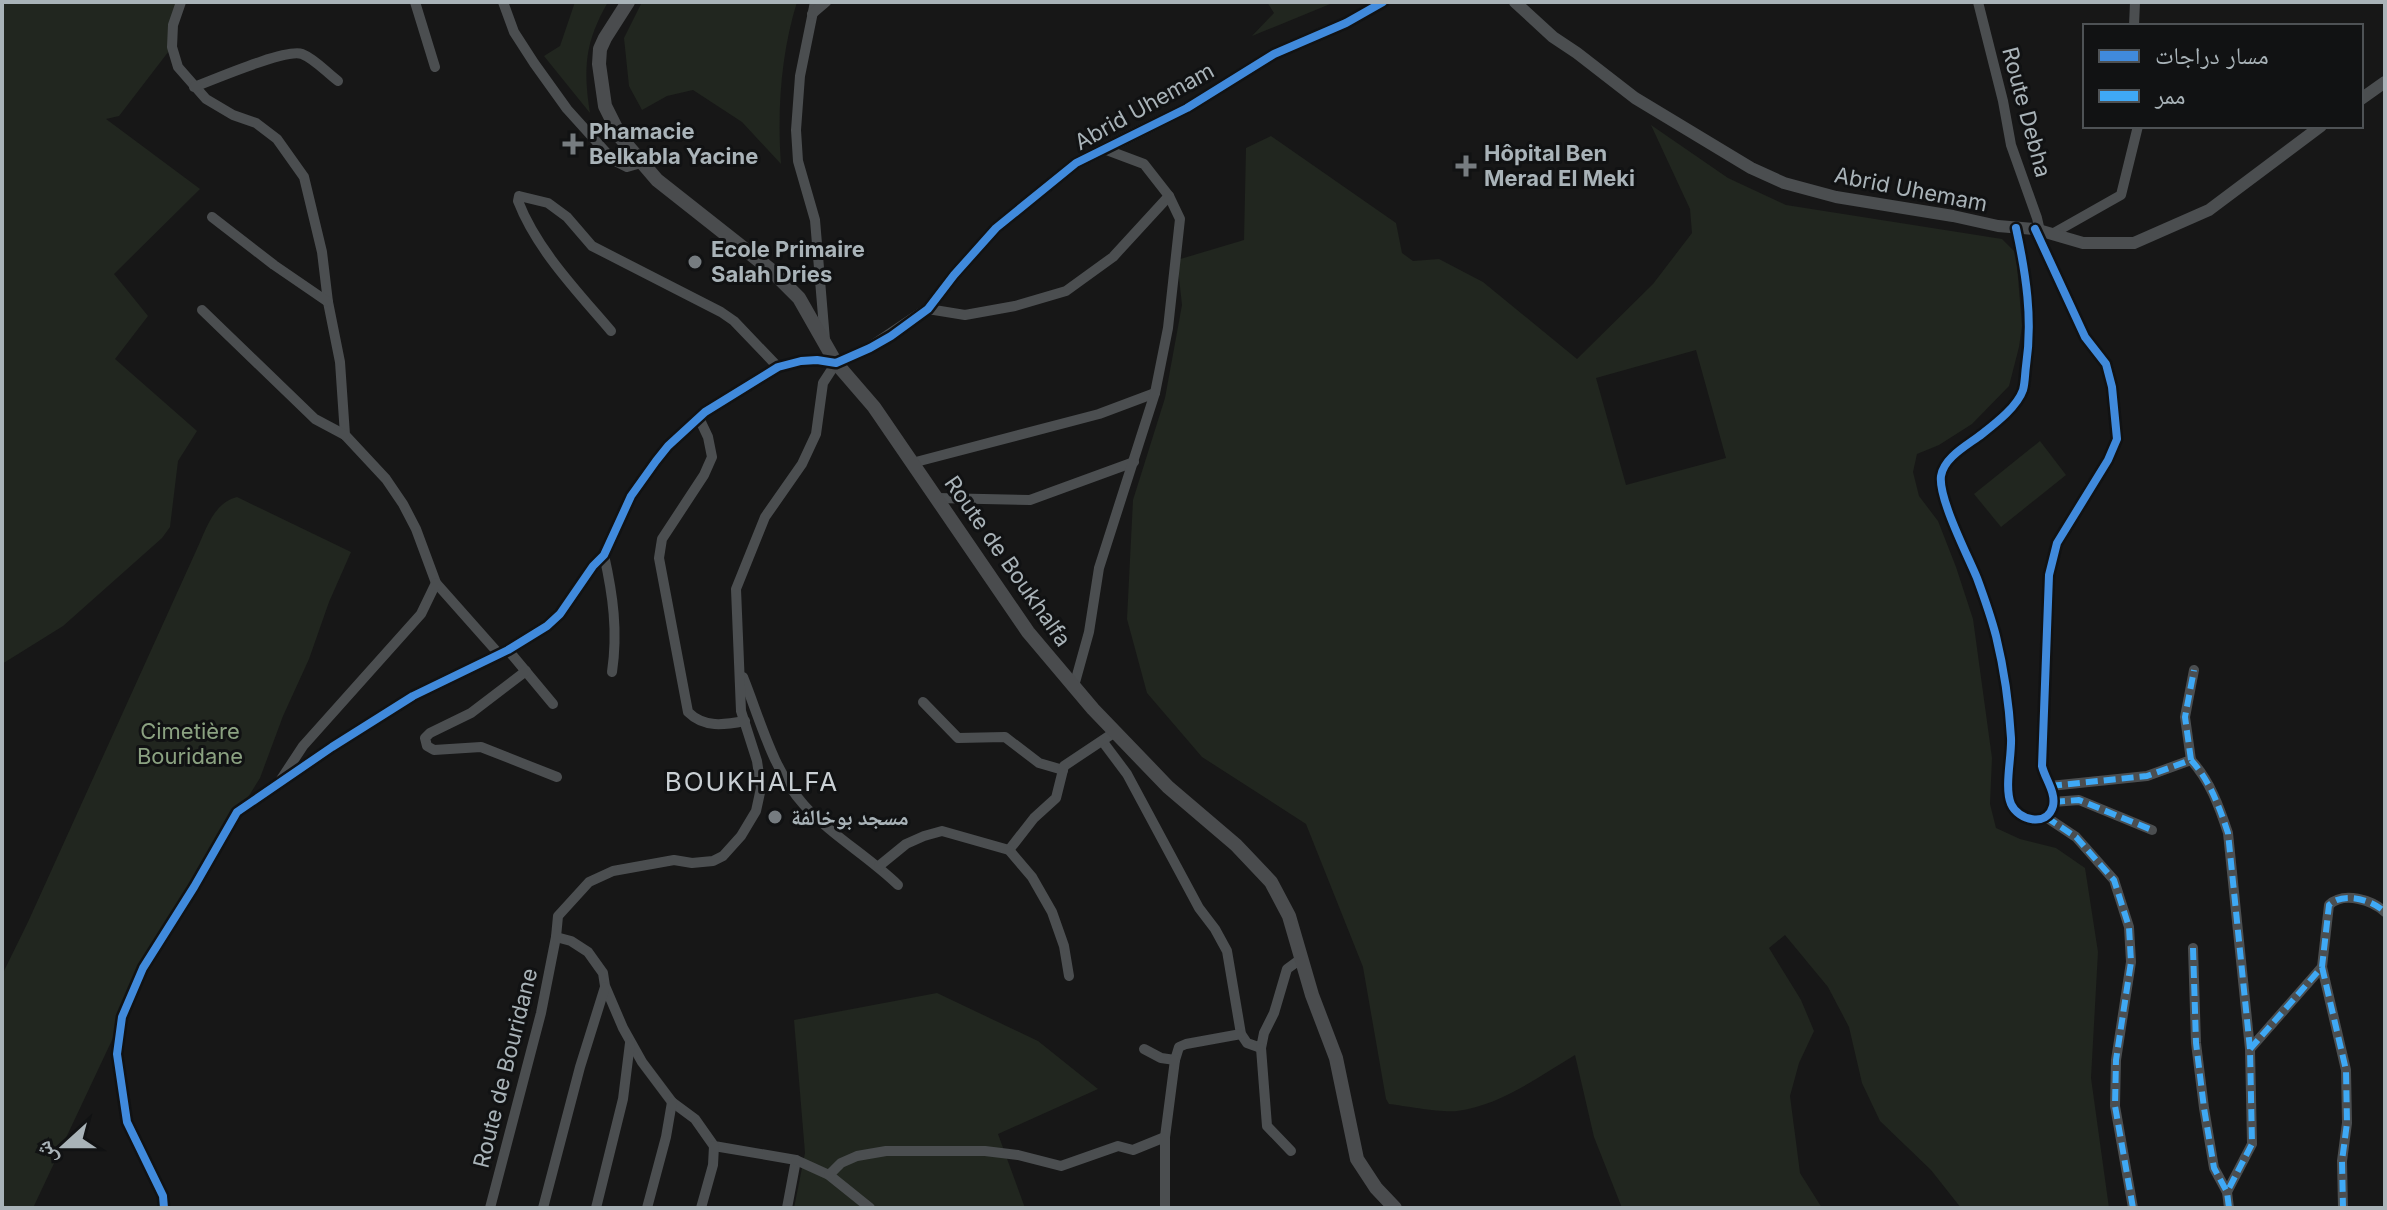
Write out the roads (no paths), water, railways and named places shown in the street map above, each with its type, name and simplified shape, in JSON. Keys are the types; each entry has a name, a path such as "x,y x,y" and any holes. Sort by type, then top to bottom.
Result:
{"main road":[{"name":"Route de Boukhalfa","path":"628,2 600,49 600,78 605,106 621,138 669,190 784,281 799,298 836,363 874,407 1028,632 1074,686 1109,737 1262,870 1281,899 1336,1058 1357,1159 1376,1188 1395,1208"}],"street":[{"path":"181,2 173,25 172,47 178,67 206,99 233,115 256,123 277,139 304,177 320,239 340,362 345,435"},
{"path":"415,2 435,67"},
{"path":"503,2 514,32 567,109 613,160 627,167 641,163"},
{"path":"815,2 800,76 796,130 798,161 815,220 825,346"},
{"path":"811,15 826,2"},
{"name":"Abrid Uhemam","path":"836,363 880,342 928,309 996,228 1076,163 1187,108 1274,54 1346,23 1383,2"},
{"name":"Abrid Uhemam","path":"1515,2 1553,37 1635,98 1751,168 1784,183 1836,197 2042,231 2083,243 2134,243 2209,210 2318,128"},
{"name":"Route Debha","path":"1978,2 2011,145 2085,337 2106,364 2112,387 2117,439 2108,460 2057,543 2049,575 2042,766 2053,802"},
{"path":"2134,24 2135,2"},
{"path":"194,87 293,53 303,54 338,81"},
{"path":"2363,98 2385,82"},
{"path":"2042,231 2121,195 2138,128"},
{"path":"1074,686 1089,632 1099,568 1155,393 1168,328 1180,219 1169,196 1144,164 1104,149"},
{"path":"611,331 557,266 526,221 519,196 548,203 567,217 592,246 721,312 734,321 778,367"},
{"path":"928,309 965,315 1015,306 1066,291 1113,257 1169,196"},
{"path":"212,217 328,302"},
{"path":"2016,228 2027,282 2029,317 2023,391 2009,411 1952,456 1941,475 1944,497 1978,582 1995,635 2007,690 2011,804 2019,815 2027,819 2046,817 2076,837 2114,880 2129,927 2131,962 2116,1060 2115,1106 2133,1208"},
{"path":"202,310 315,419 345,435 386,479 416,529 436,583 526,671 553,704"},
{"path":"164,1208 163,1196 127,1122 117,1054 122,1017 143,968 237,812 413,696 504,652 529,638 560,614 604,555 631,496 668,446 699,418 778,367 801,361 836,363 823,383 816,434 802,464 765,517 736,589 741,711 745,721 710,725 696,720 688,712 659,558 662,539 704,475 712,457 708,437 699,418"},
{"path":"912,463 1099,414 1155,393"},
{"path":"937,498 1030,500 1134,462"},
{"path":"604,555 613,596 616,646 612,672"},
{"path":"276,786 303,746 421,614 436,583"},
{"path":"740,668 773,754 802,803 853,850 879,866 898,885"},
{"path":"2194,670 2185,717 2191,760 2204,774 2228,833 2250,1049 2252,1144 2227,1192"},
{"path":"526,671 471,713 430,733 425,738 427,746 434,750 481,747 557,777"},
{"path":"923,702 958,738 1005,737 1039,763 1063,770"},
{"name":"Route de Bouridane","path":"490,1208 530,1057 558,916 589,882 613,871 674,860 713,861 737,843 756,811 761,788 745,721"},
{"path":"1009,850 1034,818 1056,798 1064,766 1109,737 1199,908 1227,951 1241,1034 1247,1043 1261,1048"},
{"path":"2050,786 2147,776 2191,760"},
{"path":"2046,817 2052,810 2053,802 2079,800 2152,830"},
{"path":"879,866 906,844 942,831 1009,850 1032,877 1052,912 1064,946 1069,976"},
{"path":"2343,1208 2346,1070 2322,967 2329,905 2345,897 2377,905 2385,912"},
{"path":"556,937 571,941 588,952 603,973 605,986 630,1043 672,1102 695,1119 714,1146 713,1165 701,1208"},
{"path":"2193,948 2196,1043 2203,1095 2214,1168 2227,1192 2229,1208"},
{"path":"1291,1151 1267,1126 1261,1048 1287,969 1302,958"},
{"path":"2250,1049 2322,967"},
{"path":"543,1208 605,986"},
{"path":"1165,1208 1165,1137 1179,1047 1241,1034"},
{"path":"596,1208 623,1099 630,1043"},
{"path":"1144,1049 1161,1058 1175,1060"},
{"path":"647,1208 672,1102"},
{"path":"829,1175 841,1163 857,1156 886,1151 985,1151 1018,1155 1061,1166 1118,1146 1133,1150 1165,1137"},
{"path":"714,1146 796,1160 829,1175 870,1208"},
{"path":"787,1208 796,1160"}],"place":[{"name":"Phamacie Belkabla Yacine","path":"573,144"},
{"name":"Hôpital Ben Merad El Meki","path":"1466,166"},
{"name":"Ecole Primaire Salah Dries","path":"695,262"},
{"name":"مسجد بوخالفة","path":"775,817"}],"district":[{"name":"BOUKHALFA","path":"752,782"}],"park label":[{"name":"Cimetière Bouridane","path":"190,744"}]}
